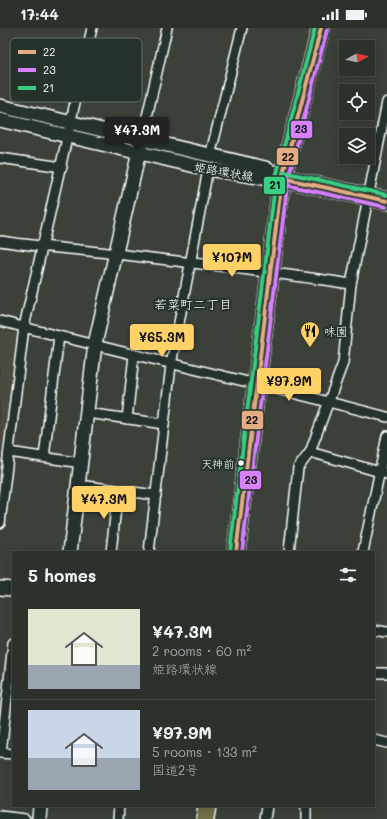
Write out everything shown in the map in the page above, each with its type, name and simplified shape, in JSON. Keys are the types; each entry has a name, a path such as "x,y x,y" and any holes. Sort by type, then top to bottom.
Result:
{"highway":[{"path":"236,551 282,178 321,28"},
{"path":"282,178 387,201"},
{"path":"205,819 207,807"}],"street":[{"path":"90,38 92,28"},
{"path":"70,551 95,344 166,28"},
{"path":"149,551 171,365 209,162 242,28"},
{"path":"0,523 24,327 76,102"},
{"path":"289,551 298,468 310,452 343,363 351,284 387,102"},
{"name":"姫路環状線","path":"0,106 70,130"},
{"name":"姫路環状線","path":"0,120 70,130 209,162 265,168 282,178"},
{"path":"0,158 62,167"},
{"path":"0,241 270,272 351,284"},
{"path":"0,321 95,344 171,365 257,383 387,417"},
{"path":"44,457 59,336"},
{"path":"128,419 134,355"},
{"path":"87,413 164,424"},
{"path":"363,551 383,473 387,436"},
{"path":"9,452 81,463"},
{"path":"310,452 383,473"},
{"path":"78,485 156,495"},
{"path":"111,551 118,490"},
{"path":"0,588 12,589"},
{"path":"375,630 387,632"},
{"path":"12,651 0,753 12,754"},
{"path":"375,674 387,673"},
{"path":"375,740 387,743"},
{"path":"39,819 40,807"},
{"path":"118,819 119,807"},
{"path":"265,819 267,807"},
{"path":"306,807 306,819"},
{"path":"0,816 25,819"}],"shaded area":[{"path":"0,329 18,335 0,493"}],"transit line":[{"name":"21","path":"230,551 276,177 315,28"},
{"name":"22","path":"236,551 282,178 321,28"},
{"name":"23","path":"242,551 288,179 327,30"},
{"name":"21","path":"283,172 387,195"},
{"name":"22","path":"282,178 387,201"},
{"name":"23","path":"281,184 386,207"}],"place":[{"name":"味園","path":"310,348"},
{"name":"天神前","path":"241,463"}],"district":[{"name":"若菜町二丁目","path":"193,303"}]}
